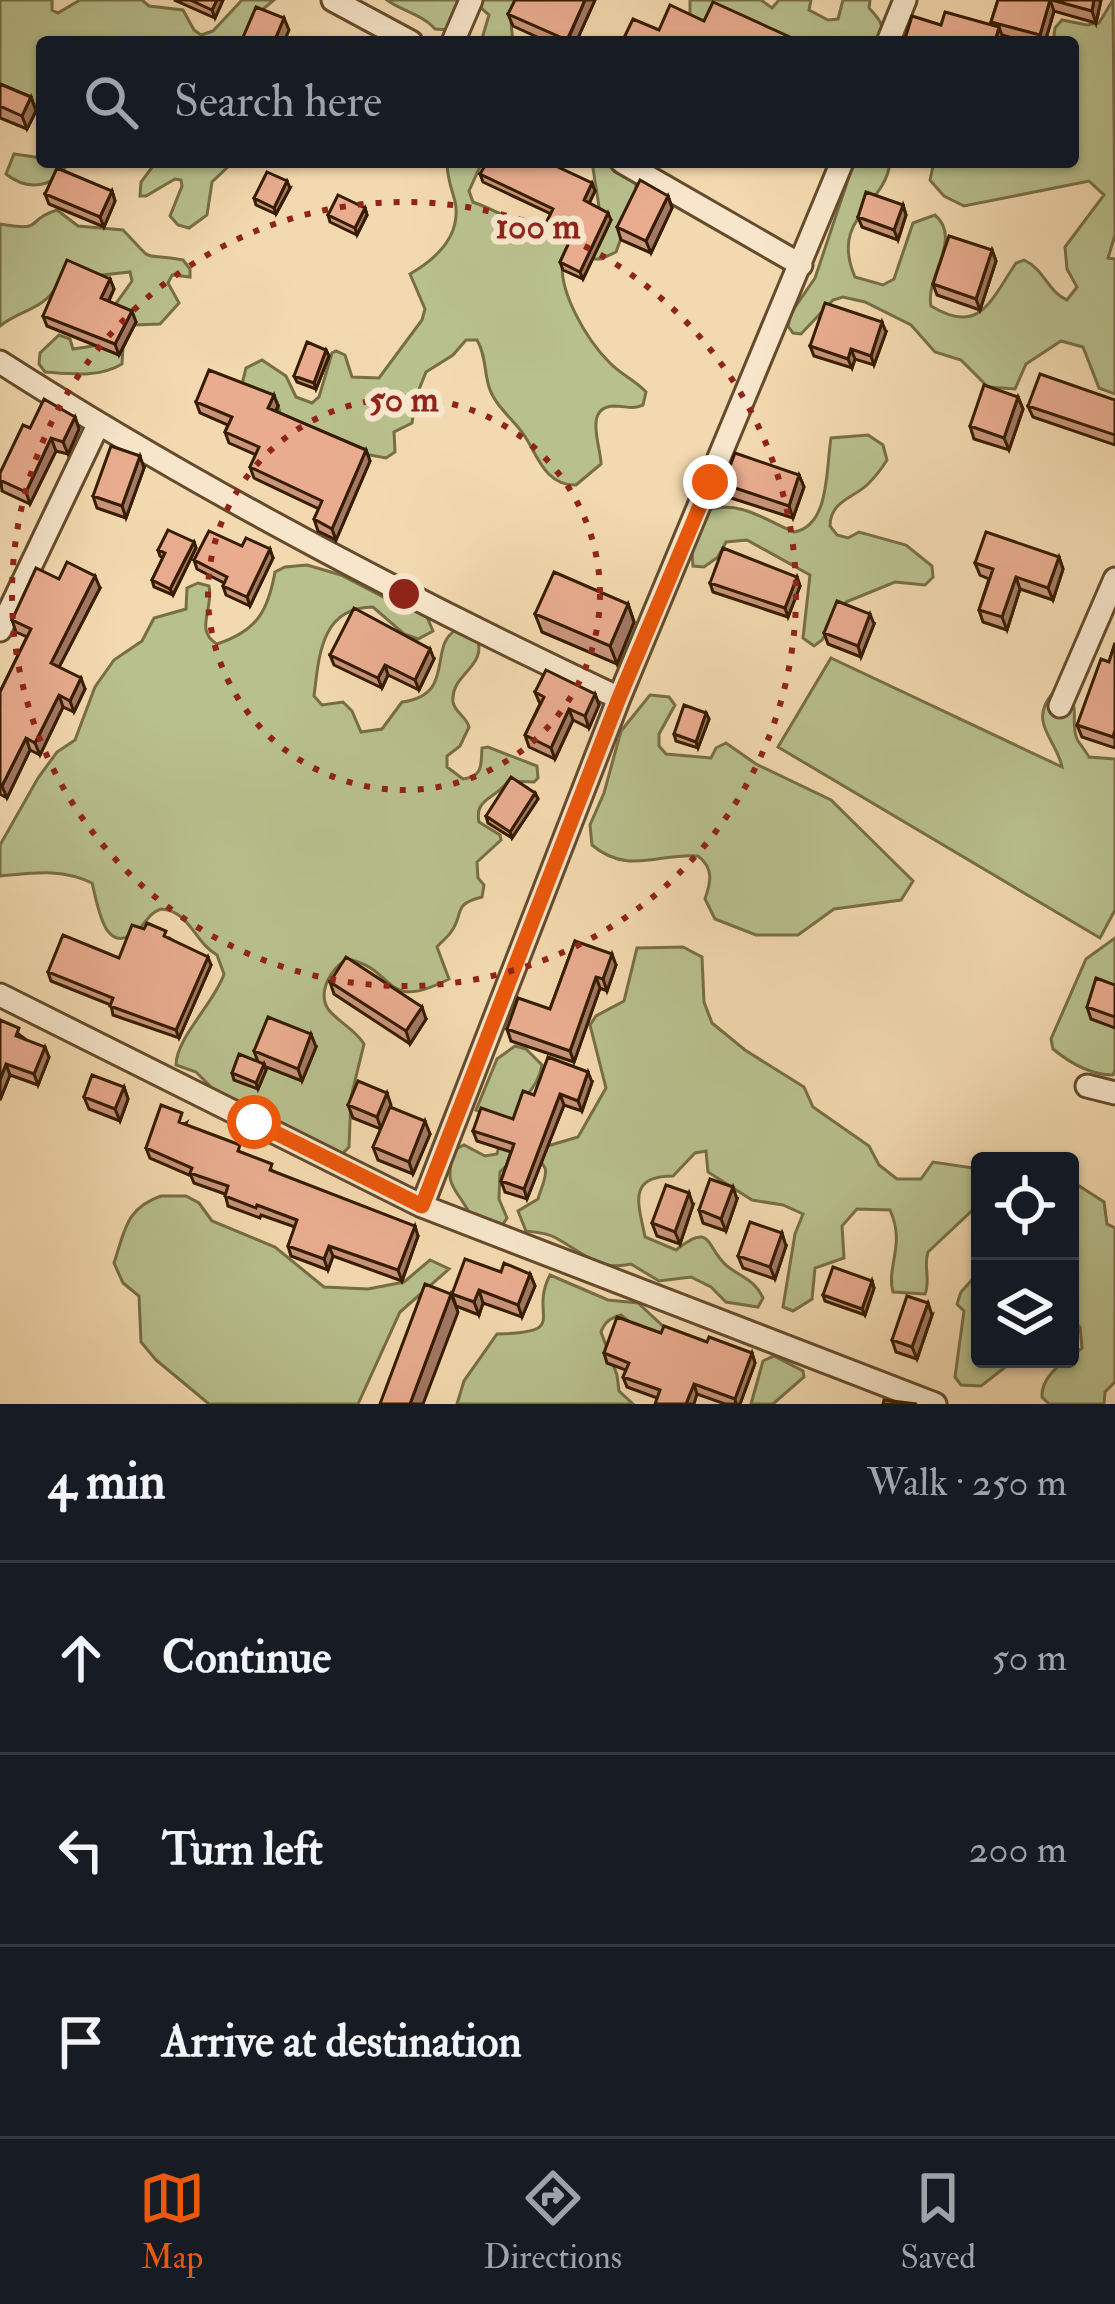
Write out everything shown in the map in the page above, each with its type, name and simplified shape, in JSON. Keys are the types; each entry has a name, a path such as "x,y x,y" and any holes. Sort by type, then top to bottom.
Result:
{"street":[{"path":"333,0 400,36"},
{"path":"456,36 471,0"},
{"path":"890,36 905,0"},
{"path":"632,168 801,265"},
{"path":"422,1206 619,698 840,168"},
{"path":"0,362 98,425 416,602 619,698"},
{"path":"0,630 98,425"},
{"path":"1060,706 1115,579"},
{"path":"0,994 422,1206 935,1404"},
{"path":"1087,1086 1115,1094"}],"green space":[{"path":"0,0 52,0 52,10 58,13 80,0 142,0 149,6 183,10 201,35 213,31 242,0 274,0 257,14 244,36 36,36 36,105 0,94"},
{"path":"387,0 471,0 450,30 435,29"},
{"path":"482,0 522,0 511,23 512,36 483,36 489,15 481,8"},
{"path":"690,0 761,0 772,8 779,0 811,0 809,10 828,20 838,19 843,0 870,0 882,36 707,31 690,19"},
{"path":"1113,0 1115,235 1108,258 1115,259 1115,394 1099,388 1083,347 1061,341 1026,364 1015,389 988,387 961,360 935,352 911,325 865,302 843,297 833,300 801,334 793,333 788,326 791,313 815,278 852,168 888,168 849,240 855,277 883,285 894,279 913,223 935,215 945,235 931,306 961,317 973,315 991,301 1016,263 1024,260 1067,300 1077,287 1067,269 1065,247 1104,195 1089,181 964,206 944,196 930,180 933,168 1079,168 1079,36 1054,36 1062,20 1099,23"},
{"path":"14,154 36,157 36,168 64,168 56,178 31,185 6,174"},
{"path":"152,168 227,168 212,182 207,215 189,228 170,216 181,180 146,196 140,196 141,182"},
{"path":"447,168 479,168 469,191 473,202 553,239 584,247 600,213 593,168 618,168 636,182 636,198 616,252 601,259 563,259 569,299 583,328 609,362 646,392 643,405 614,406 599,413 596,429 601,464 576,485 549,475 495,400 477,340 466,340 426,372 412,423 394,432 395,452 386,458 359,453 280,413 277,402 242,384 246,368 262,360 286,376 296,397 312,403 319,397 336,351 345,355 352,377 379,378 422,320 425,309 410,274 438,254 455,225"},
{"path":"57,210 78,226 123,230 148,255 183,260 190,269 190,277 172,275 168,283 179,303 160,324 134,325 123,348 122,364 104,371 45,372 39,364 40,353 59,335 70,339 73,349 100,345 115,305 132,281 130,272 57,286 38,305 0,326 0,224 30,226"},
{"path":"868,435 883,445 887,460 868,484 838,505 830,526 837,535 848,538 859,532 906,545 932,566 933,577 925,585 895,582 846,602 814,646 803,638 810,575 747,540 726,542 718,557 704,567 693,566 692,551 707,510 742,509 794,532 806,527 824,494 831,438"},
{"path":"307,565 424,610 433,631 418,639 404,634 373,607 343,615 321,650 314,696 322,705 343,702 361,732 382,729 402,702 430,690 444,646 458,629 477,638 479,648 454,692 454,706 469,727 460,746 447,756 447,767 463,779 474,775 481,765 482,748 488,747 537,766 538,778 508,781 480,808 479,822 501,840 477,862 478,878 484,885 482,897 462,907 451,932 437,947 449,979 412,992 401,991 364,964 348,959 328,980 324,995 328,1009 364,1044 351,1097 349,1147 342,1154 285,1132 245,1104 208,1103 210,1086 196,1072 176,1065 182,1043 224,974 217,955 179,915 161,909 128,937 118,938 105,926 92,883 58,873 0,876 0,845 38,778 57,752 75,740 95,687 114,660 142,641 154,618 186,609 187,588 198,583 209,586 206,626 217,644 242,633 258,618 275,572"},
{"path":"831,658 1062,767 1043,714 1052,694 1062,690 1068,695 1074,706 1077,739 1089,757 1115,759 1115,910 1100,938 778,747"},
{"path":"650,695 669,697 675,705 659,734 659,746 666,754 711,758 726,743 756,764 831,800 913,881 901,900 834,909 798,935 756,935 715,919 705,899 709,870 698,856 632,861 592,845 590,825 621,731"},
{"path":"1115,938 1113,1075 1074,1063 1053,1049 1051,1039 1086,959"},
{"path":"683,947 702,957 704,1002 712,1023 804,1087 813,1107 869,1146 879,1165 897,1179 921,1179 933,1162 971,1168 971,1211 928,1252 925,1294 893,1292 896,1234 890,1210 857,1209 842,1226 844,1258 815,1268 812,1299 793,1311 783,1307 795,1234 803,1214 752,1200 708,1172 706,1151 695,1153 673,1176 658,1177 642,1187 639,1204 645,1237 676,1250 703,1237 727,1266 752,1283 763,1298 758,1307 726,1302 691,1277 659,1281 631,1264 600,1263 553,1236 526,1231 518,1211 538,1199 545,1175 541,1161 535,1158 516,1160 500,1172 499,1199 507,1218 501,1227 472,1218 453,1187 451,1163 454,1150 464,1145 485,1156 497,1154 502,1134 493,1116 476,1110 497,1059 515,1046 526,1049 542,1065 518,1110 514,1128 544,1147 578,1137 606,1088 590,1025 596,1016 624,1001 637,948"},
{"path":"1079,1186 1104,1202 1107,1224 1115,1228 1115,1382 1105,1392 1104,1404 1049,1404 1042,1397 1050,1375 1057,1368 1079,1368"},
{"path":"161,1196 186,1196 199,1203 212,1221 275,1247 324,1287 368,1289 404,1282 430,1260 449,1269 400,1312 358,1404 209,1404 141,1342 139,1296 123,1283 114,1263 134,1214"},
{"path":"550,1275 608,1300 638,1303 666,1329 666,1335 638,1329 621,1315 609,1320 601,1332 619,1391 633,1404 457,1404 464,1381 497,1334 541,1326"},
{"path":"971,1281 971,1368 1004,1368 981,1386 961,1385 955,1377 964,1311 957,1304"},
{"path":"774,1356 803,1371 804,1377 773,1404 751,1404 763,1361"}],"building":[{"path":"190,0 217,0 212,10"},
{"path":"515,0 585,0 569,36 558,36 508,14"},
{"path":"998,0 1050,0 1040,35 991,22"},
{"path":"1052,0 1094,0 1092,11"},
{"path":"713,2 788,36 625,36 633,19 659,30 670,5 704,21"},
{"path":"256,7 284,18 276,36 244,36"},
{"path":"945,12 999,27 997,36 906,36 912,16 941,25"},
{"path":"0,84 31,97 22,116 0,106"},
{"path":"57,168 112,191 100,217 45,194"},
{"path":"484,168 560,168 592,183 584,200 608,213 580,272 560,262 573,234 547,221 553,209 480,174"},
{"path":"267,172 287,181 274,208 254,198"},
{"path":"640,180 668,196 646,241 617,227"},
{"path":"866,192 903,205 894,230 858,217"},
{"path":"338,195 365,208 355,228 328,215"},
{"path":"949,236 992,250 976,299 933,284"},
{"path":"67,260 110,279 101,298 132,311 115,344 43,316"},
{"path":"825,303 882,322 871,356 851,349 848,359 810,346"},
{"path":"307,342 326,350 314,383 294,376"},
{"path":"209,370 274,395 268,408 366,450 332,529 314,519 322,501 250,467 259,447 225,432 232,417 196,402"},
{"path":"1040,374 1115,400 1115,435 1028,406"},
{"path":"984,385 1018,397 1004,438 970,426"},
{"path":"44,399 75,417 63,442 51,438 26,492 0,480 0,473 23,425 30,428"},
{"path":"111,446 140,456 122,506 93,496"},
{"path":"735,453 799,475 789,506 723,484"},
{"path":"168,530 194,542 170,589 152,580 165,553 158,550"},
{"path":"209,531 242,546 246,538 270,549 247,597 223,586 227,577 194,560"},
{"path":"986,532 1059,557 1048,588 1016,577 1002,617 979,610 993,569 975,563"},
{"path":"723,548 797,577 785,608 710,583"},
{"path":"67,562 95,576 51,663 81,678 70,701 59,695 35,743 26,738 2,786 0,692 31,629 12,620 36,568 59,579"},
{"path":"554,572 628,604 610,646 535,614"},
{"path":"837,601 870,614 858,646 824,633"},
{"path":"354,608 430,649 415,680 385,665 378,678 330,655"},
{"path":"1115,643 1113,737 1077,725 1101,659 1109,662"},
{"path":"546,670 595,694 585,716 569,709 551,748 525,735 544,697 535,692"},
{"path":"684,705 706,713 696,742 674,734"},
{"path":"511,777 535,793 510,832 486,816"},
{"path":"147,923 208,957 176,1030 110,1006 113,998 48,972 63,935 119,958 132,925 144,929"},
{"path":"575,941 612,954 603,979 596,977 570,1051 507,1029 518,998 550,1009"},
{"path":"346,957 422,1007 406,1031 330,982"},
{"path":"1096,978 1115,985 1115,1017 1087,1007"},
{"path":"268,1017 311,1034 298,1069 254,1051"},
{"path":"0,1020 19,1028 16,1036 45,1047 34,1074 6,1064 0,1080"},
{"path":"239,1054 264,1064 256,1083 232,1073"},
{"path":"548,1057 588,1072 578,1101 560,1094 524,1189 501,1181 514,1144 473,1131 481,1108 513,1119 523,1091 534,1095"},
{"path":"92,1075 124,1087 115,1109 84,1097"},
{"path":"358,1081 387,1093 377,1117 348,1105"},
{"path":"161,1105 182,1113 179,1122 240,1145 238,1151 272,1164 270,1170 415,1226 398,1270 329,1246 324,1259 288,1246 297,1220 225,1196 228,1186 190,1173 192,1168 146,1148"},
{"path":"390,1107 425,1121 409,1162 373,1147"},
{"path":"710,1179 733,1187 721,1219 699,1210"},
{"path":"666,1185 689,1193 675,1232 652,1223"},
{"path":"750,1222 782,1233 770,1267 738,1256"},
{"path":"465,1259 501,1272 504,1263 530,1274 518,1305 479,1290 474,1302 452,1294"},
{"path":"833,1267 872,1281 862,1309 823,1295"},
{"path":"425,1284 451,1294 410,1404 380,1404"},
{"path":"907,1296 928,1303 912,1347 892,1340"},
{"path":"617,1317 661,1333 664,1326 707,1342 709,1337 752,1353 735,1399 694,1384 686,1404 655,1404 660,1390 623,1377 629,1363 604,1353"}],"route":[{"path":"254,1122 422,1206 619,698 710,482"}]}
